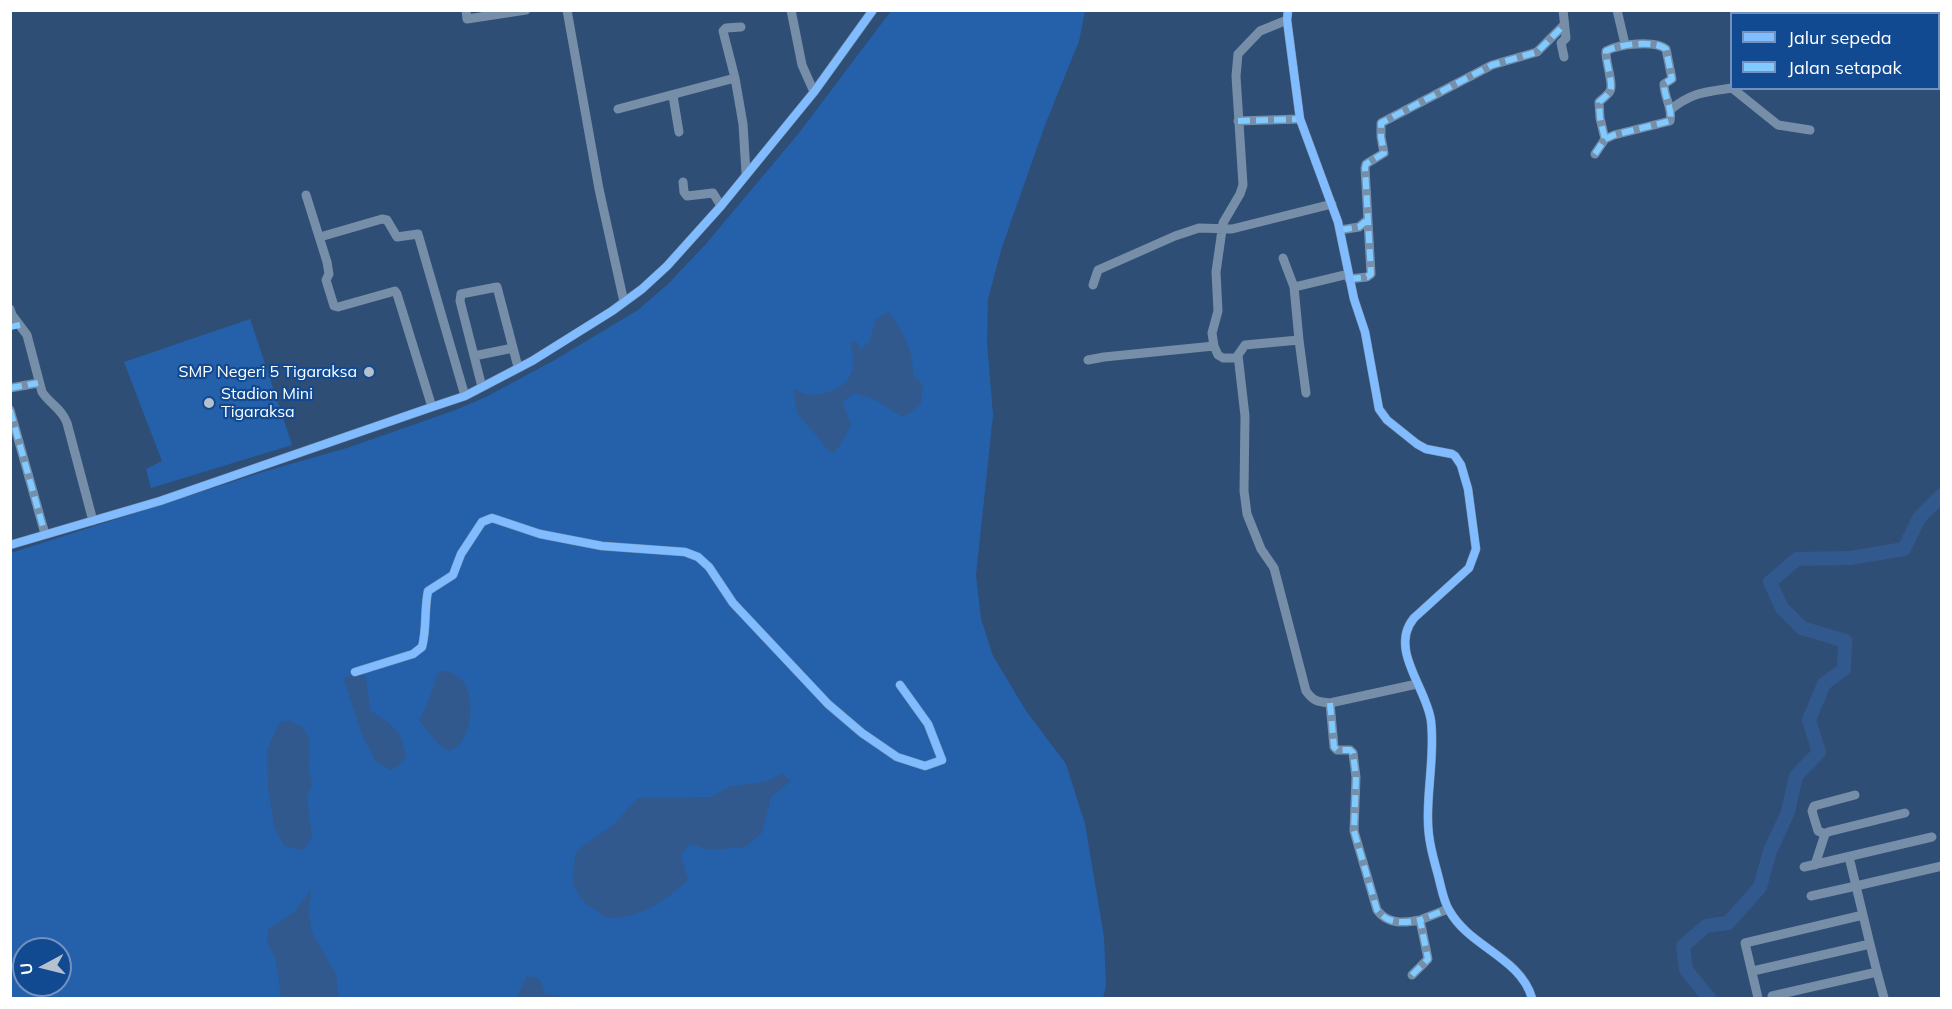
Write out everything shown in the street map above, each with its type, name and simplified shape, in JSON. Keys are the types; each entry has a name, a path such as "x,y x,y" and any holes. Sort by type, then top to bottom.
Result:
{"street":[{"path":"466,10 467,19 526,10"},
{"path":"567,10 599,189 624,302"},
{"path":"791,10 802,65 814,92"},
{"path":"10,545 160,501 465,396 518,367 624,302 667,267 722,206 746,173 814,92 873,10"},
{"path":"1563,10 1566,38 1561,43 1564,57"},
{"path":"1617,10 1625,44"},
{"path":"1238,358 1223,358 1218,355 1212,333 1219,306 1216,272 1225,217 1240,195 1243,185 1236,76 1238,54 1260,32 1287,15 1300,119 1340,230 1349,276 1365,332 1379,409 1382,416 1422,447 1455,456 1461,465 1468,489 1476,549 1470,568 1407,626 1405,642 1417,684 1430,717 1432,733 1428,822 1429,838 1440,883 1448,909 1469,933 1523,978 1532,999"},
{"path":"1294,287 1349,276 1367,277 1371,274 1366,221 1368,208 1365,168 1366,164 1384,153 1381,137 1382,123 1492,65 1537,52 1563,26"},
{"path":"741,27 726,28 723,31 735,78 743,124 746,173"},
{"path":"1595,154 1605,139 1667,123 1671,118 1664,84 1672,79 1666,50 1662,46 1625,44 1605,53 1611,87 1610,92 1599,102 1605,139"},
{"path":"618,109 735,78"},
{"path":"1670,110 1685,98 1730,88"},
{"path":"1734,90 1778,125 1810,130"},
{"path":"673,96 679,132"},
{"path":"1238,121 1300,119"},
{"path":"683,182 687,196 713,194 722,206"},
{"path":"306,195 320,237 328,270 326,282 334,306 338,307 390,290 398,294 432,407"},
{"path":"1093,285 1096,272 1102,268 1175,236 1199,228 1240,227 1332,204"},
{"path":"320,237 382,219 387,220 397,237 418,234 465,396"},
{"path":"1340,230 1359,226 1366,221"},
{"path":"1283,258 1294,287 1306,393"},
{"path":"482,387 461,294 494,286 498,290 518,367"},
{"path":"10,309 15,326 27,335 38,383 47,399 60,409 67,423 93,521"},
{"path":"1299,340 1245,345 1239,351 1238,358 1245,416 1244,491 1247,514 1261,549 1274,568 1306,691 1316,702 1330,703 1417,684"},
{"path":"1088,360 1214,346"},
{"path":"474,356 513,348"},
{"path":"10,388 38,383"},
{"path":"10,410 45,534"},
{"path":"355,672 413,654 422,647 425,626 424,607 428,591 453,575 460,554 482,522 492,518 540,534 602,546 685,552 698,557 710,567 734,603 812,687 862,733 897,757 925,766 942,759 928,724 900,685"},
{"path":"1330,703 1334,747 1337,750 1350,750 1353,753 1356,777 1354,831 1377,910 1386,919 1404,924 1448,909"},
{"path":"1825,834 1818,831 1812,811 1814,806 1855,795"},
{"path":"1815,865 1825,834 1828,832 1905,813"},
{"path":"1804,867 1932,837"},
{"path":"1849,857 1884,999"},
{"path":"1811,896 1941,866"},
{"path":"1863,915 1746,943 1760,999 1877,972"},
{"path":"1412,975 1428,959 1420,920"},
{"path":"1753,971 1870,944"}],"shaded area":[{"path":"891,11 1085,11 1079,41 1045,125 1002,247 988,299 987,343 993,415 976,575 981,619 993,656 1026,711 1066,764 1085,824 1104,937 1106,986 1103,998 11,998 11,553 266,471 347,448 486,397 553,361 638,310 668,284 705,245 799,133"},
{"path":"889,312 906,341 912,357 913,374 923,385 921,403 902,417 874,399 854,393 843,402 851,426 835,453 829,451 797,413 793,388 804,394 813,395 834,390 841,385 851,375 853,368 850,342 857,342 861,349 869,342 876,319"},
{"name":"Stadion Mini Tigaraksa","path":"250,319 292,445 151,488 146,469 162,461 124,362"},
{"path":"446,670 465,684 470,702 467,732 457,747 449,751 440,746 419,721 437,674"},
{"path":"361,672 366,677 370,710 390,724 402,739 406,757 391,770 376,762 363,737 343,678"},
{"path":"291,721 302,727 310,740 309,768 312,785 307,797 312,837 304,850 284,846 274,827 268,787 267,750 280,722"},
{"path":"782,773 791,781 771,797 762,833 745,847 710,850 689,844 681,855 688,880 654,906 624,917 609,918 588,905 577,892 573,878 576,851 614,824 637,798 711,797 730,786 766,782"},
{"path":"311,890 309,918 313,934 336,974 339,998 281,998 276,960 267,941 268,929 294,912"},
{"path":"527,976 540,979 545,994 562,996 562,998 516,998"}],"waterway":[{"path":"1709,998 1686,970 1683,946 1706,926 1728,923 1760,887 1770,851 1788,812 1796,776 1819,752 1809,720 1824,684 1844,669 1845,641 1802,628 1782,608 1770,582 1797,559 1850,558 1904,549 1919,518 1942,495"}],"marked path":[{"path":"1349,279 1367,277 1371,274 1365,168 1366,164 1384,153 1381,123 1492,65 1537,52 1563,26"},
{"path":"1595,154 1605,139 1614,135 1670,121 1664,84 1672,79 1666,49 1661,46 1637,44 1619,46 1606,51 1611,88 1599,102 1605,139"},
{"path":"1238,121 1300,119"},
{"path":"1340,230 1359,227 1366,221"},
{"path":"10,327 20,325"},
{"path":"10,388 38,383"},
{"path":"10,410 45,534"},
{"path":"1330,703 1334,747 1337,750 1350,750 1353,753 1356,777 1354,831 1377,910 1391,921 1420,920"},
{"path":"1412,975 1428,959 1420,920 1448,909"}],"cycle path":[{"path":"10,545 160,501 465,396 532,361 612,311 642,289 667,266 721,206 814,92 873,10"},
{"path":"1288,10 1287,20 1300,119 1338,222 1354,299 1365,332 1379,409 1387,420 1417,444 1426,449 1455,456 1461,465 1468,489 1476,549 1469,568 1414,618 1407,630 1405,643 1411,669 1428,708 1431,721 1428,821 1433,855 1449,910 1469,934 1517,972 1532,998"},
{"path":"355,672 413,654 422,647 428,591 453,575 461,554 482,522 492,518 540,534 602,546 685,552 698,557 709,567 733,603 828,704 862,733 897,757 925,766 942,760 928,724 900,685"}],"place":[{"name":"SMP Negeri 5 Tigaraksa","path":"369,372"},
{"name":"Stadion Mini Tigaraksa","path":"209,403"}]}
